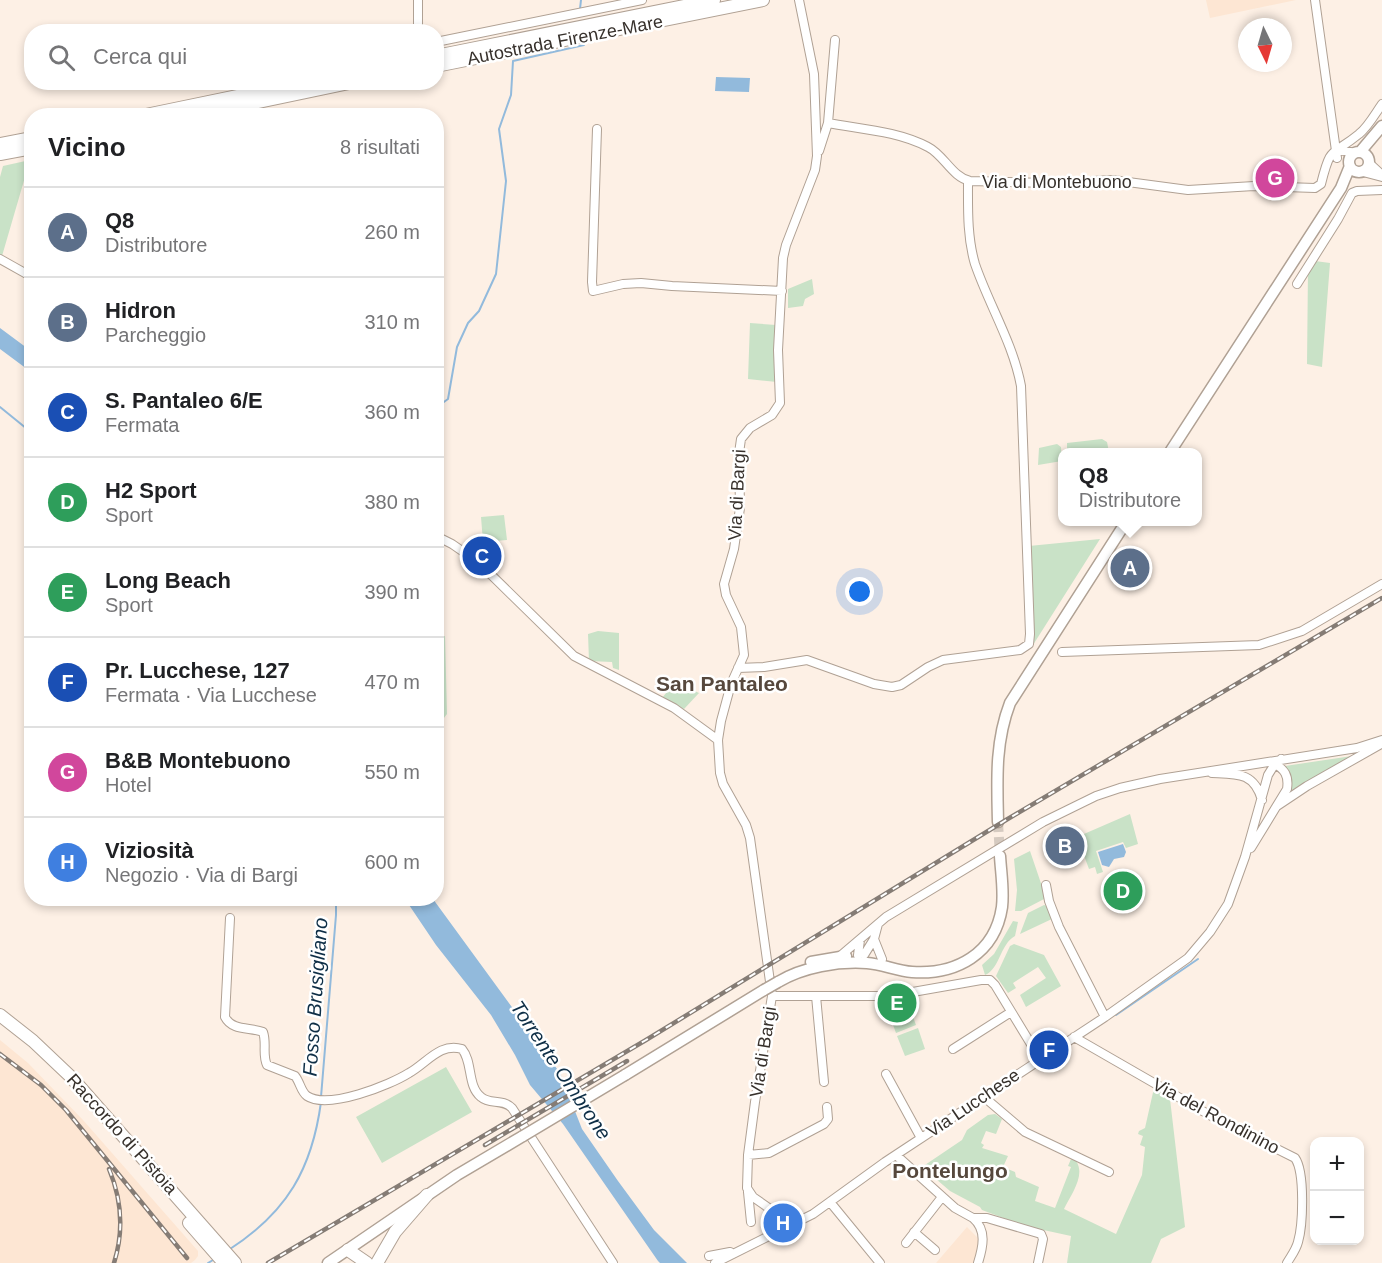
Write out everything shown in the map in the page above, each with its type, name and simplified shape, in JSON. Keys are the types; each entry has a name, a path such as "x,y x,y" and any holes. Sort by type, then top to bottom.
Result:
{"highway":[{"name":"Autostrada Firenze-Mare","path":"444,54 714,0"},
{"name":"Autostrada Firenze-Mare","path":"444,64 763,0"},
{"path":"180,108 266,90"},
{"path":"229,108 316,90"},
{"path":"0,144 24,140"},
{"path":"0,154 24,150"},
{"name":"Raccordo di Pistoia","path":"0,1015 33,1041 71,1077 235,1263"},
{"name":"Raccordo di Pistoia","path":"0,1025 42,1058 82,1099 224,1263"},
{"path":"377,1263 391,1237 427,1195"},
{"path":"348,1257 367,1263"}],"main road":[{"path":"1173,448 1382,127"},
{"path":"998,822 998,751 1010,703 1123,526"},
{"path":"782,979 819,967 860,958 912,972 941,971 960,965 980,951 990,939 997,925 1002,904 1000,856"},
{"path":"328,1263 348,1257 427,1195 457,1175 768,993 792,971 806,963 839,957 882,959 912,967 918,971"}],"street":[{"path":"418,0 418,24"},
{"path":"444,40 642,0"},
{"name":"Via di Bargi","path":"751,1222 746,1180 768,993 750,838 746,825 721,780 718,740 729,690 744,655 741,627 724,587 734,549 740,508 741,439 747,430 768,418 780,403 778,350 782,270 786,245 815,170 817,156 814,74 800,0"},
{"path":"1316,0 1337,158"},
{"path":"817,156 828,123 834,40"},
{"path":"1336,149 1362,131 1382,104"},
{"name":"Via di Montebuono","path":"828,123 893,135 924,145 938,154 960,177 968,181 1049,183 1113,180 1188,190 1254,186 1315,188 1321,184 1327,161 1336,149"},
{"path":"597,129 593,291 623,284 641,283 782,291"},
{"path":"1350,140 1358,161"},
{"path":"1336,149 1382,176"},
{"path":"1327,161 1337,158 1358,161"},
{"path":"738,668 768,667 807,660 878,686 892,687 901,685 928,667 949,658 1023,649 1029,644 1021,386 1015,363 974,258 969,234 968,181"},
{"path":"1298,284 1352,193 1382,190"},
{"path":"0,258 24,273"},
{"path":"444,540 478,562 574,656 674,708 718,740"},
{"path":"1062,652 1246,646 1279,640 1302,631 1382,584"},
{"name":"Via Lucchese","path":"839,957 878,923 1049,819 1112,790 1144,782 1382,742"},
{"name":"Via Lucchese","path":"1276,806 1382,742"},
{"name":"Via Lucchese","path":"714,1260 793,1226 830,1203 921,1138 1105,1017 1196,950 1228,904 1245,857 1268,775 1275,761"},
{"name":"Via Lucchese","path":"1245,857 1285,793 1288,782 1285,772 1275,761"},
{"name":"Via Lucchese","path":"1195,773 1235,774 1247,777 1256,785 1262,800"},
{"path":"1046,885 1049,901 1059,927 1105,1017"},
{"path":"230,918 225,1017 231,1025 263,1032 264,1057 267,1065 293,1075 308,1097 340,1100 406,1075 446,1048 462,1048 468,1059 473,1083 478,1093 484,1099 503,1102 512,1108 613,1263"},
{"path":"860,958 874,939 878,923"},
{"path":"860,958 858,947 861,939"},
{"path":"874,939 882,959"},
{"path":"768,993 816,996 894,996 987,980 995,985 1040,1059"},
{"path":"816,996 824,1082"},
{"path":"953,1049 1011,1012"},
{"name":"Via del Rondinino","path":"1074,1037 1213,1117 1295,1158 1300,1170 1301,1222 1298,1246 1287,1263"},
{"path":"886,1074 921,1138"},
{"path":"984,1097 1031,1136 1109,1172"},
{"path":"748,1155 769,1153 824,1124 828,1119 826,1107"},
{"path":"896,1155 942,1197 980,1225 982,1250 978,1263"},
{"path":"748,1192 793,1226"},
{"path":"906,1243 942,1197"},
{"path":"830,1203 880,1263"},
{"path":"973,1218 987,1218 1041,1234 1043,1239 1038,1263"},
{"path":"914,1232 935,1250"}],"shaded area":[{"path":"1206,0 1296,0 1210,18"},
{"path":"0,1040 28,1063 83,1120 198,1251 195,1260 191,1263 0,1263"},
{"path":"967,1227 978,1238 979,1247 974,1263 936,1263"}],"green space":[{"path":"24,161 24,181 2,256 0,255 0,177 3,166"},
{"path":"1315,261 1330,263 1322,367 1307,364 1308,269"},
{"path":"812,279 814,294 805,299 803,306 788,308 788,289"},
{"path":"750,323 776,325 777,382 748,379"},
{"path":"1102,439 1107,442 1108,448 1067,448 1067,443"},
{"path":"1057,444 1061,448 1058,448 1058,462 1038,465 1039,448"},
{"path":"504,515 507,540 483,542 481,517"},
{"path":"1100,539 1033,645 1029,546"},
{"path":"598,631 619,633 619,670 613,668 612,662 589,661 588,634"},
{"path":"444,636 447,714 444,718"},
{"path":"675,682 699,693 684,709 662,698"},
{"path":"1352,756 1289,793 1290,775 1285,766"},
{"path":"1130,814 1138,844 1126,848 1123,842 1096,851 1103,872 1097,874 1095,867 1089,869 1077,837"},
{"path":"1030,851 1046,898 1021,911 1015,911 1017,890 1014,859"},
{"path":"1044,905 1054,918 1020,934 1028,913"},
{"path":"1013,921 1018,922 1015,936 1006,945 994,968 985,975 982,965 994,954"},
{"path":"1014,944 1044,955 1061,986 1026,1007 1020,995 1046,978 1038,967 1013,983 1016,988 1008,993 996,976 1010,946"},
{"path":"908,1003 916,1025 896,1033 888,1011"},
{"path":"918,1028 925,1049 905,1056 897,1036"},
{"path":"446,1067 472,1112 382,1163 356,1117"},
{"path":"1154,1088 1170,1099 1185,1227 1161,1239 1151,1263 1067,1263 1071,1236 1025,1226 982,1210 950,1191 922,1167 962,1140 967,1130 988,1115 995,1114 1002,1119 996,1134 986,1131 981,1143 984,1145 982,1148 1008,1156 1003,1167 1015,1172 1016,1177 1039,1187 1035,1201 1055,1208 1071,1167 1068,1166 1071,1159 1076,1161 1079,1167 1078,1179 1064,1209 1116,1234 1142,1175 1145,1147 1140,1145 1143,1136 1138,1134 1145,1128"}],"water":[{"path":"716,77 750,78 749,92 715,91"},
{"path":"0,328 24,346 24,367 0,349"},
{"path":"1123,844 1126,852 1124,857 1114,859 1109,867 1102,865 1098,852"},
{"path":"410,906 438,906 560,1073 582,1129 618,1181 654,1230 687,1263 660,1263 658,1261 563,1124 530,1085 491,1015 436,945"}],"waterway":[{"path":"580,9 581,0"},
{"path":"444,402 448,399 457,347 468,323 479,311 496,274 506,181 499,129 511,95 513,61 584,45"},
{"name":"Fosso Brusigliano","path":"0,407 24,426"},
{"name":"Fosso Brusigliano","path":"321,1097 336,906"},
{"path":"1116,1015 1198,959"},
{"name":"Fosso Brusigliano","path":"230,1249 267,1220 294,1187 311,1148 321,1102"},
{"name":"Fosso Brusigliano","path":"208,1263 213,1260"}],"tunnel":[{"path":"998,822 1000,856"}],"railway":[{"path":"268,1263 646,1040 1006,820 1382,598"},
{"path":"0,1054 41,1085 66,1110 187,1258"},
{"path":"485,1145 627,1061"},
{"path":"109,1169 117,1192 120,1216 119,1239 114,1263"}],"place":[{"name":"B&B Montebuono","path":"1275,178"},
{"name":"S. Pantaleo 6/E","path":"482,556"},
{"name":"Q8","path":"1130,568"},
{"name":"Hidron","path":"1065,846"},
{"name":"H2 Sport","path":"1123,891"},
{"name":"Long Beach","path":"897,1003"},
{"name":"Pr. Lucchese, 127","path":"1049,1050"},
{"name":"Viziosità","path":"783,1223"}],"district":[{"name":"San Pantaleo","path":"722,683"},
{"name":"Pontelungo","path":"950,1170"}],"water label":[{"name":"Torrente Ombrone","path":"561,1070"}]}
